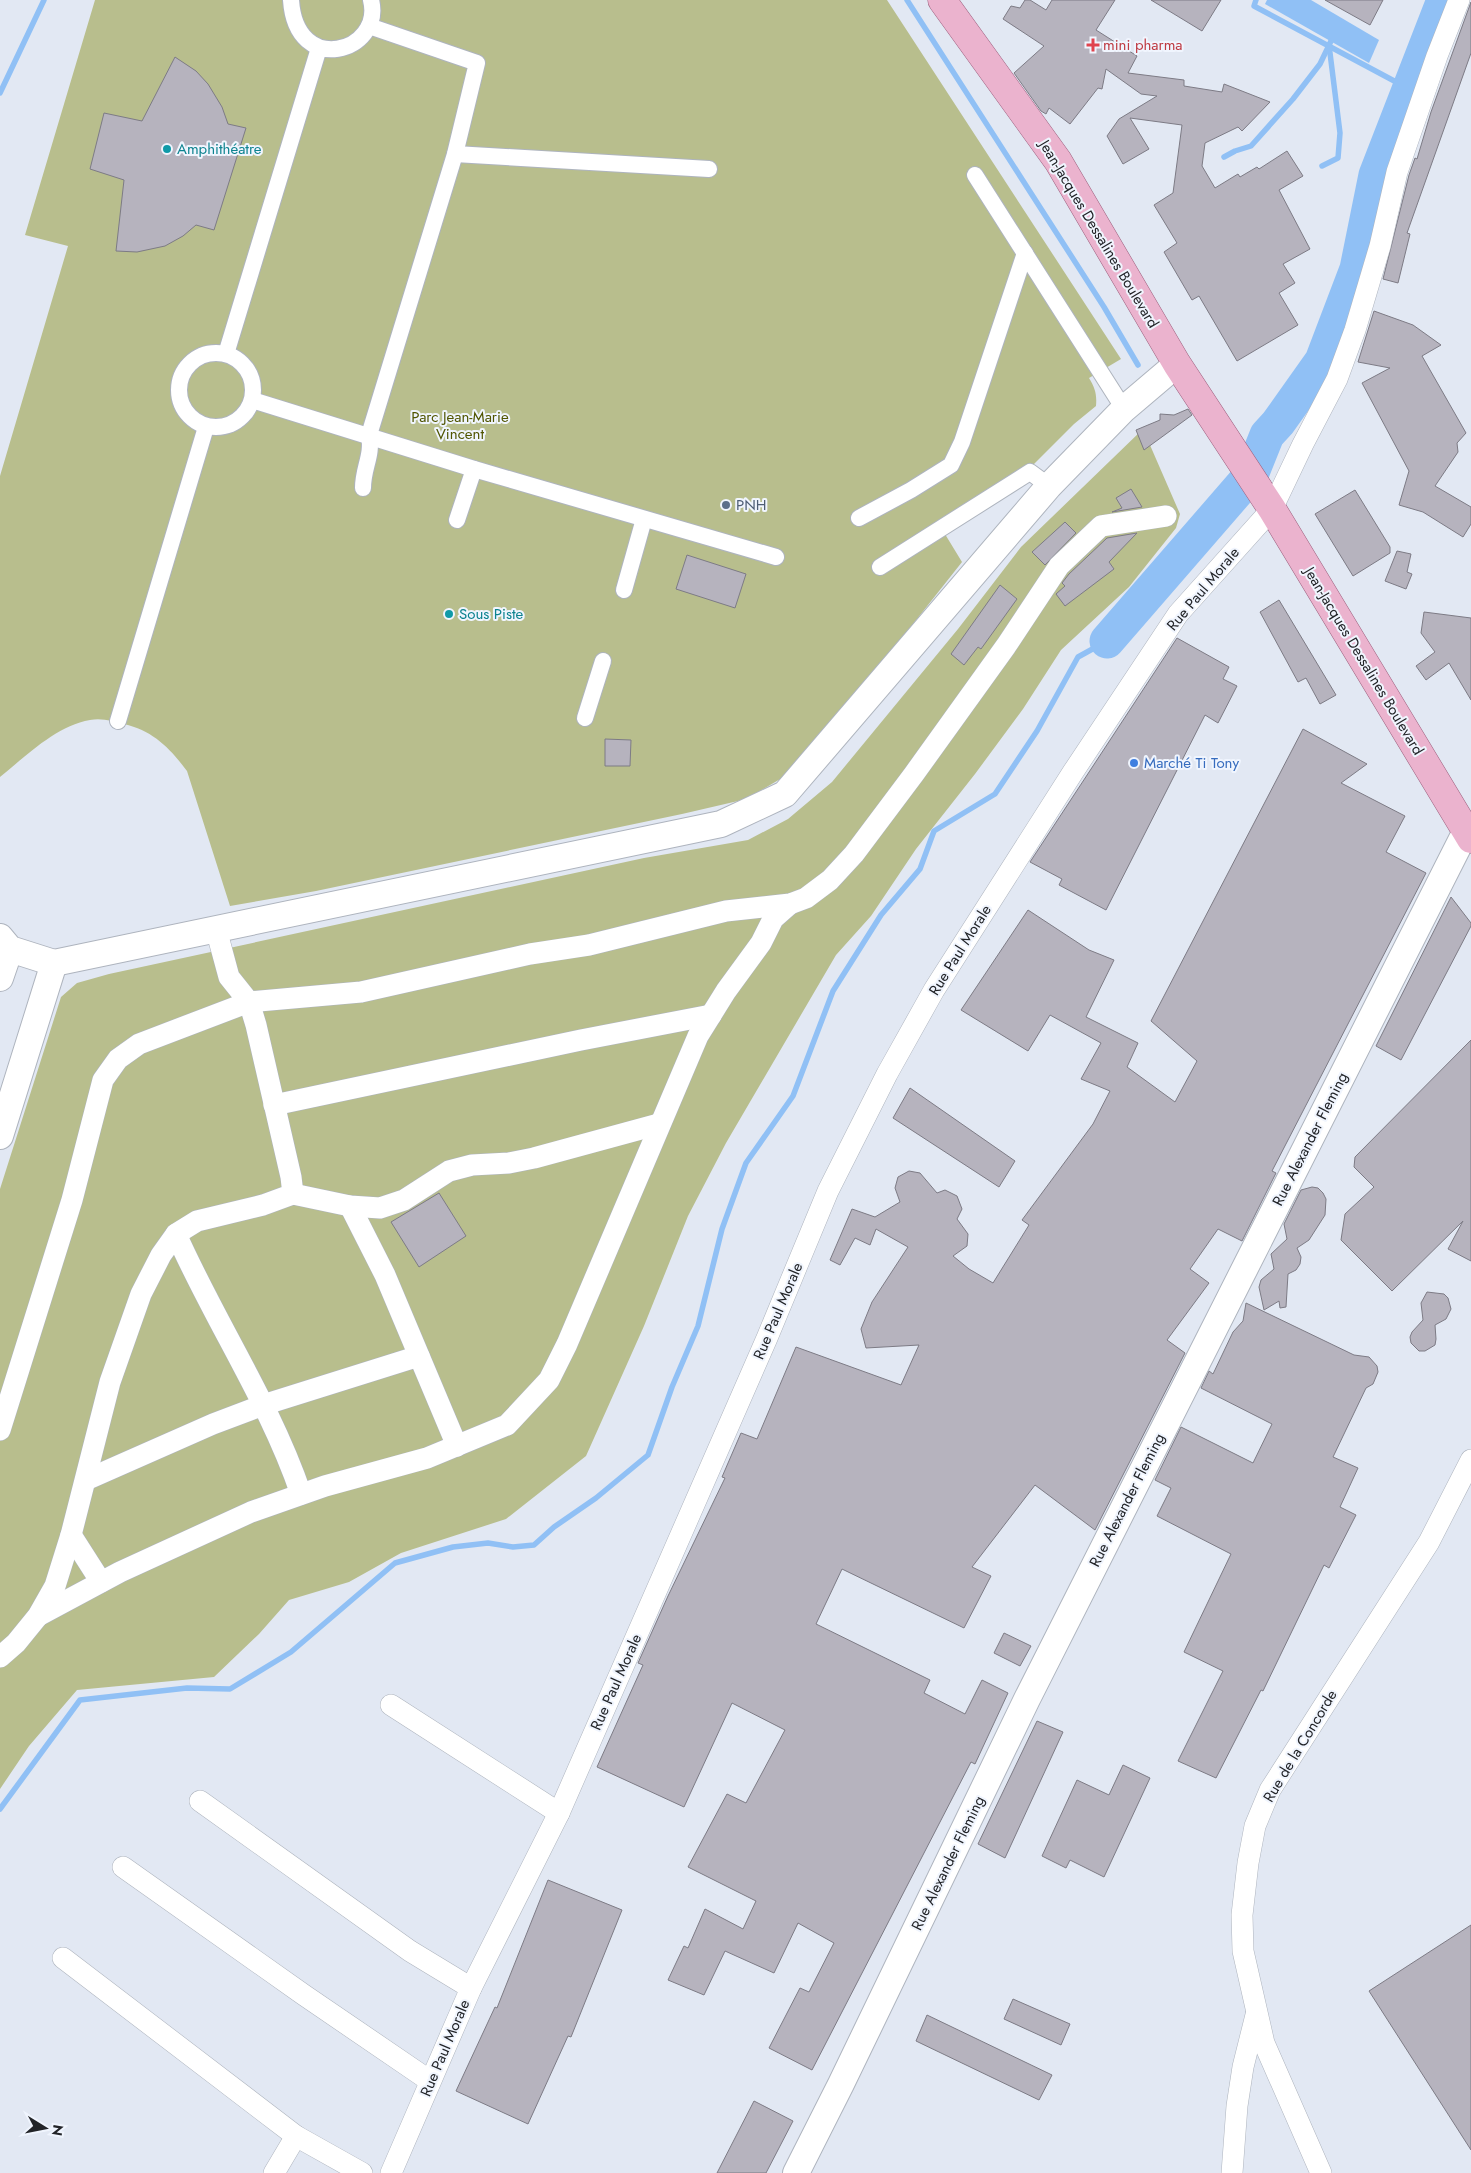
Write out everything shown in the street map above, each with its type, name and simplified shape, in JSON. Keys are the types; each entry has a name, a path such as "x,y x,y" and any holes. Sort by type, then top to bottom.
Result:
{"main road":[{"name":"Jean-Jacques Dessalines Boulevard","path":"942,0 1058,161 1177,364 1272,509 1469,835"}],"street":[{"path":"291,0 295,26 308,42 319,48 340,49 352,44 362,36 369,26 373,8 371,0"},
{"name":"Rue Paul Morale","path":"391,2173 471,1988 559,1813 767,1338 828,1191 887,1074 934,990 1073,772 1178,614 1272,509 1337,379 1355,330 1380,246 1397,172 1437,56 1459,0"},
{"path":"363,488 363,476 372,448 369,435 455,154 477,64 369,26"},
{"path":"226,354 319,48"},
{"path":"455,154 709,169"},
{"path":"975,175 1124,409"},
{"path":"859,518 911,490 950,465 962,442 1025,253"},
{"path":"211,353 226,354 239,360 248,372 253,386 252,400 242,417 225,427 206,427 193,421 183,409 178,395 179,380 186,367 197,358 211,353"},
{"path":"0,978 5,943 54,963 721,824 785,794 1049,486 1124,409 1177,364"},
{"path":"252,400 474,469 776,557"},
{"path":"118,721 206,427"},
{"path":"457,520 474,469"},
{"path":"880,567 1030,472 1049,486"},
{"path":"0,1430 72,1200 103,1080 118,1059 139,1044 249,1002 361,992 530,954 589,945 726,911 790,904 806,898 830,880 854,854 1000,654 1059,566 1100,526 1166,516"},
{"path":"624,590 644,519"},
{"path":"585,718 603,660"},
{"name":"Rue Alexander Fleming","path":"796,2173 1029,1694 1469,835"},
{"path":"38,1616 101,1582 251,1512 302,1494 427,1458 507,1425 549,1380 567,1344 698,1036 710,1015 761,943 772,919 790,904"},
{"path":"216,929 229,976 249,1002 291,1177 293,1194"},
{"path":"0,1136 54,963"},
{"path":"274,1105 581,1040 710,1015"},
{"path":"0,1657 16,1643 38,1616 54,1586 72,1535 110,1382 141,1294 161,1255 176,1234 197,1221 263,1205 293,1194 350,1206 380,1208 404,1200 449,1171 472,1165 509,1163 534,1158 660,1124"},
{"path":"350,1206 385,1275 457,1446"},
{"path":"176,1234 197,1281 284,1445 302,1494"},
{"path":"86,1480 213,1424 263,1405 419,1356"},
{"name":"Rue de la Concorde","path":"1321,2173 1264,2043 1244,1951 1242,1915 1248,1863 1255,1826 1270,1790 1429,1542 1471,1460"},
{"path":"72,1535 101,1582"},
{"path":"391,1705 559,1813"},
{"path":"200,1801 410,1951 471,1988"},
{"path":"123,1867 304,1996 430,2081"},
{"path":"63,1958 296,2136 362,2173"},
{"path":"1232,2173 1237,2106 1243,2067 1256,2013"},
{"path":"274,2173 296,2136"}],"green space":[{"name":"Parc Jean-Marie Vincent","path":"95,0 887,0 1121,359 1089,378 1095,391 1096,406 1074,424 1031,467 937,521 962,562 826,734 787,775 753,795 738,801 316,891 230,906 187,771 167,747 144,731 107,720 94,719 77,723 53,735 0,777 0,476 68,246 25,235"},
{"path":"1143,429 1180,514 1176,528 1129,587 1061,650 1023,709 916,849 871,916 836,955 726,1143 688,1216 644,1326 586,1456 506,1519 401,1553 349,1582 289,1600 259,1634 214,1677 77,1690 29,1746 0,1789 0,1189 61,997 77,983 109,974 644,858 748,840 788,819 832,782 958,629 1021,547"}],"water":[{"path":"1267,0 1311,0 1379,40 1369,63 1265,4"}],"building":[{"path":"1025,0 1030,0 1046,10 1052,0 1115,0 1096,30 1137,56 1128,73 1184,80 1184,86 1222,92 1224,84 1270,102 1242,131 1238,127 1205,143 1202,166 1215,188 1238,174 1240,177 1257,167 1259,169 1287,151 1303,176 1279,190 1310,249 1283,264 1295,283 1279,293 1298,325 1237,361 1199,296 1192,300 1164,252 1177,243 1154,205 1173,193 1182,125 1130,118 1149,149 1123,164 1107,136 1119,119 1157,96 1141,94 1106,69 1102,89 1098,88 1070,124 1049,108 1046,114 1041,111 1014,73 1044,46 1003,19 1011,6 1020,8"},
{"path":"1151,0 1221,0 1202,31"},
{"path":"1325,0 1383,0 1370,25"},
{"path":"1471,2 1471,53 1407,233 1410,234 1398,283 1383,279 1409,175 1415,158 1417,159 1431,112"},
{"name":"Amphithéatre","path":"175,57 196,71 208,84 222,107 228,124 246,128 214,230 196,225 183,236 165,246 137,252 116,251 124,180 90,169 104,113 142,121"},
{"path":"1374,311 1413,325 1441,345 1422,356 1466,433 1457,443 1458,452 1435,486 1471,507 1471,524 1463,537 1423,512 1399,505 1409,471 1362,383 1390,368 1358,362"},
{"path":"1188,409 1192,415 1144,450 1136,430 1160,420 1160,414 1174,415"},
{"path":"1131,489 1142,507 1112,512 1122,508 1116,498"},
{"path":"1355,490 1390,547 1390,553 1353,576 1315,514"},
{"path":"1065,522 1076,533 1045,565 1032,552"},
{"path":"1137,533 1109,562 1114,569 1065,606 1056,594 1065,586 1062,583 1069,574 1107,538"},
{"path":"1397,551 1411,554 1407,572 1412,574 1406,589 1385,581"},
{"path":"687,555 746,574 735,608 676,589"},
{"path":"1000,585 1017,599 981,649 978,647 964,665 951,654"},
{"path":"1279,600 1336,695 1320,704 1306,678 1298,682 1260,612"},
{"path":"1424,612 1471,618 1471,700 1449,663 1426,680 1416,666 1435,652 1421,633"},
{"name":"Marché Ti Tony","path":"1177,638 1229,667 1223,679 1237,686 1218,723 1205,715 1106,910 1059,885 1062,879 1030,862"},
{"path":"1303,729 1367,764 1341,783 1405,816 1386,852 1426,873 1272,1171 1276,1173 1242,1241 1218,1229 1190,1269 1209,1283 1167,1340 1185,1353 1095,1530 1035,1485 972,1567 991,1576 964,1628 842,1569 816,1624 930,1680 924,1693 965,1714 982,1680 1008,1693 975,1764 971,1762 812,2070 769,2048 800,1988 809,1992 834,1943 798,1923 774,1973 725,1951 704,1995 668,1980 684,1946 688,1948 705,1909 743,1929 756,1901 688,1867 727,1794 746,1803 785,1730 732,1703 684,1807 597,1767 643,1665 638,1663 725,1478 722,1477 741,1433 757,1439 796,1347 901,1385 919,1345 866,1348 861,1329 872,1302 908,1247 876,1229 870,1245 855,1238 840,1265 830,1260 852,1209 875,1217 900,1202 895,1188 898,1177 909,1171 920,1173 937,1193 945,1190 957,1196 962,1209 957,1219 968,1234 967,1246 953,1256 969,1269 993,1283 1029,1225 1022,1220 1093,1124 1110,1091 1081,1079 1101,1043 1050,1015 1028,1051 961,1010 1028,910 1089,950 1114,960 1086,1017 1138,1043 1127,1067 1175,1102 1197,1061 1151,1021"},
{"path":"605,739 631,740 630,766 605,766"},
{"path":"1451,897 1471,923 1471,926 1401,1060 1376,1046"},
{"path":"1471,1040 1471,1261 1448,1249 1463,1221 1392,1291 1341,1240 1345,1214 1374,1187 1354,1167 1355,1157"},
{"path":"910,1088 1015,1161 999,1187 893,1118"},
{"path":"1312,1187 1318,1188 1326,1199 1325,1215 1309,1240 1297,1248 1301,1257 1300,1264 1296,1270 1288,1274 1286,1307 1280,1308 1279,1301 1264,1310 1259,1287 1261,1280 1274,1269 1271,1254 1287,1239 1284,1224 1301,1190"},
{"path":"439,1193 466,1236 419,1267 391,1222"},
{"path":"1427,1292 1444,1294 1448,1298 1451,1309 1446,1319 1435,1325 1435,1345 1425,1351 1419,1351 1411,1343 1410,1337 1423,1320 1421,1303"},
{"path":"1246,1303 1354,1355 1369,1357 1377,1366 1378,1372 1373,1384 1366,1388 1333,1457 1358,1468 1340,1507 1356,1515 1329,1568 1324,1565 1263,1691 1261,1690 1216,1778 1178,1761 1223,1671 1184,1652 1231,1554 1157,1516 1171,1488 1155,1480 1181,1427 1253,1463 1272,1424 1201,1388 1209,1371 1213,1374 1233,1332 1243,1321"},
{"path":"1004,1633 1031,1646 1020,1666 994,1653"},
{"path":"1037,1721 1063,1732 1005,1858 978,1844"},
{"path":"1123,1765 1150,1778 1104,1877 1070,1860 1066,1868 1042,1856 1077,1780 1109,1795"},
{"path":"548,1880 622,1910 571,2037 568,2036 528,2124 456,2091 495,2007 497,2008"},
{"path":"1471,1925 1471,2150 1369,1991"},
{"path":"1013,1999 1070,2024 1061,2045 1004,2019"},
{"path":"927,2015 1052,2075 1039,2100 916,2041"},
{"path":"754,2101 793,2121 766,2173 717,2173"}],"waterway":[{"path":"0,93 44,0"},
{"path":"907,0 1104,307 1138,365"},
{"path":"1256,0 1254,6 1398,83 1413,82"},
{"path":"1107,641 1251,475 1267,435 1278,423 1322,361 1357,269 1376,175 1444,0"},
{"path":"1224,157 1251,146 1293,99 1320,64 1331,41"},
{"path":"1322,166 1338,158 1340,133 1329,45"},
{"path":"0,1809 80,1700 187,1688 230,1689 291,1652 395,1563 453,1547 488,1543 513,1547 534,1545 554,1527 596,1498 648,1455 672,1387 698,1326 722,1229 746,1163 793,1096 833,991 881,915 920,869 934,831 995,794 1037,731 1078,657 1107,641"}],"place":[{"name":"mini pharma","path":"1093,45"},
{"name":"Amphithéatre","path":"167,149"},
{"name":"PNH","path":"726,505"},
{"name":"Sous Piste","path":"449,614"},
{"name":"Marché Ti Tony","path":"1134,763"}]}
